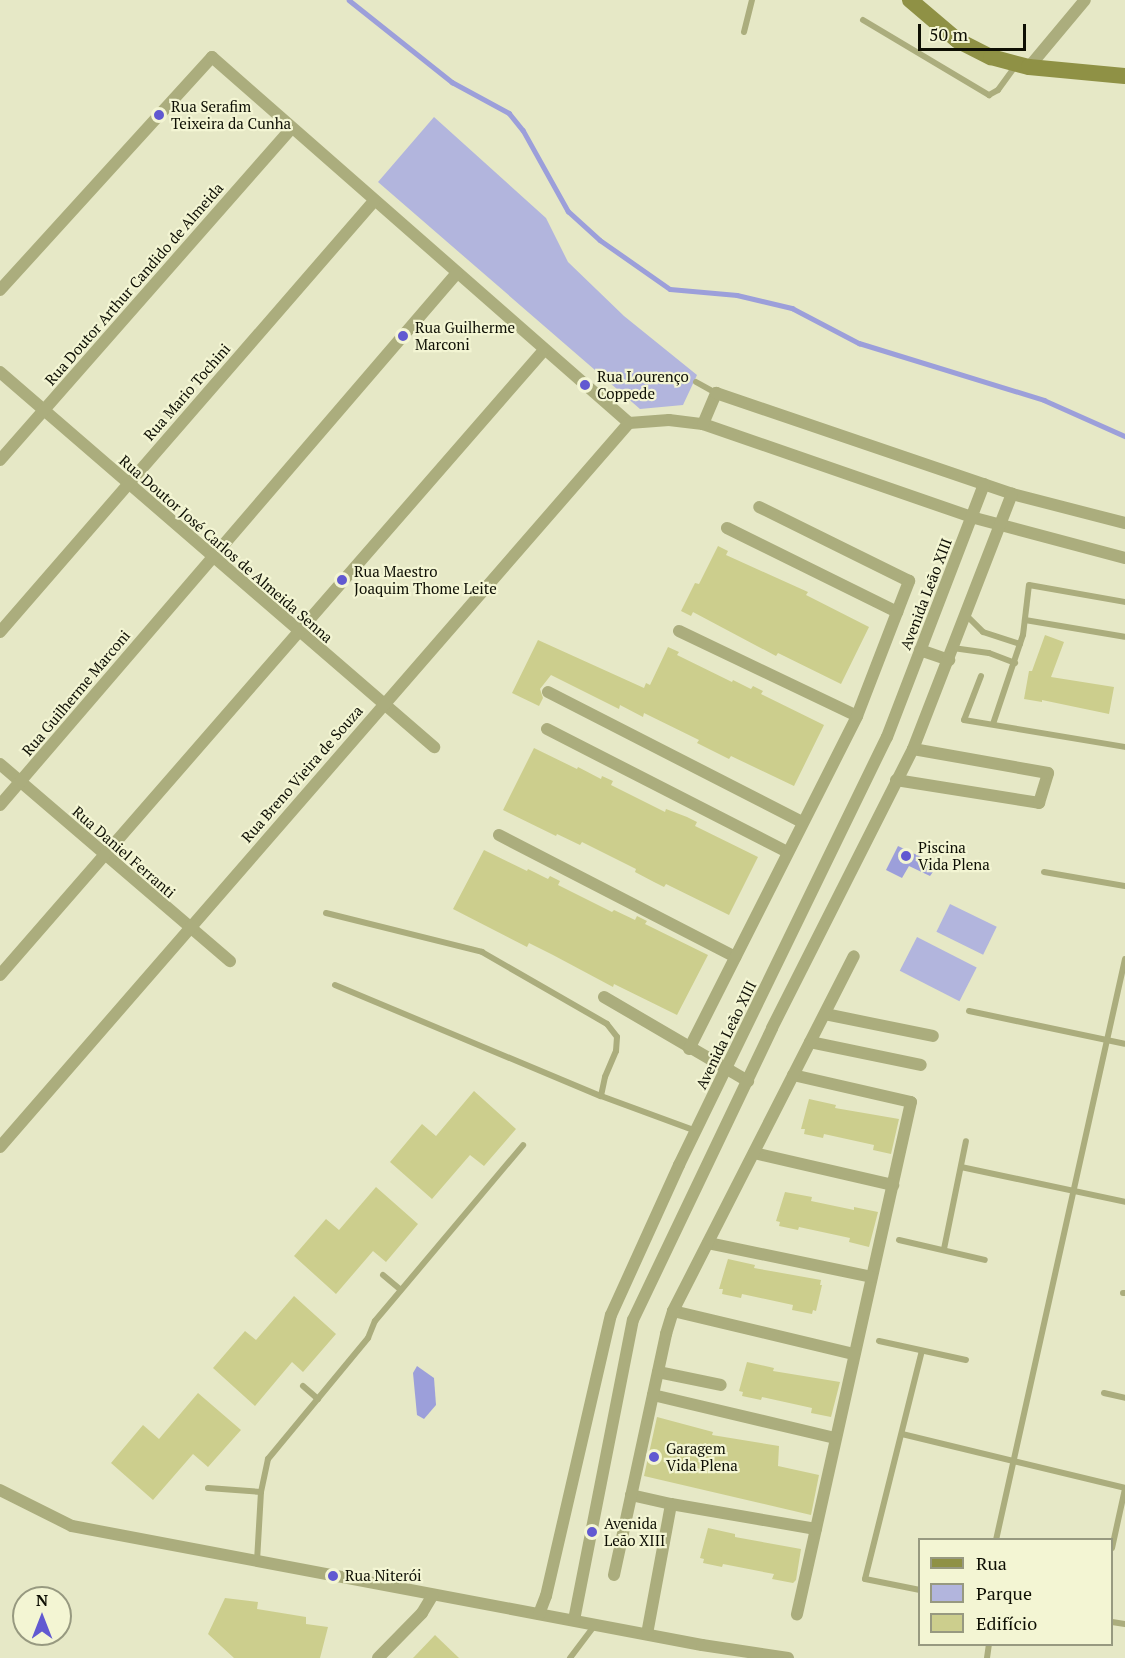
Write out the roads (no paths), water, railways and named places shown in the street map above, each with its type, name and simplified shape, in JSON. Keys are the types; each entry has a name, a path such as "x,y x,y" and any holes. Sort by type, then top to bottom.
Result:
{"main road":[{"path":"910,0 957,40 991,57 1023,66 1125,75"}],"street":[{"path":"1023,66 1085,0"},
{"path":"0,290 212,57 291,129 629,423 669,420 703,424 971,517 1125,558"},
{"name":"Rua Doutor Arthur Candido de Almeida","path":"0,460 291,129"},
{"name":"Rua Mario Tochini","path":"0,632 374,201"},
{"name":"Rua Guilherme Marconi","path":"0,805 457,273"},
{"path":"0,975 297,630 544,350"},
{"name":"Rua Doutor José Carlos de Almeida Senna","path":"0,372 434,747"},
{"path":"703,424 716,393 1012,494 1125,523"},
{"name":"Rua Breno Vieira de Souza","path":"0,1147 382,704 629,423"},
{"name":"Avenida Leão XIII","path":"539,1614 546,1596 611,1315 726,1069 887,736 984,484"},
{"path":"574,1620 633,1320 748,1081 914,749 1012,494"},
{"path":"690,1049 857,716 909,581 759,507"},
{"path":"727,528 897,612"},
{"path":"679,631 857,716"},
{"path":"920,650 951,654"},
{"path":"548,692 802,822"},
{"path":"547,729 787,852"},
{"path":"897,780 1039,803 1048,772 914,749"},
{"name":"Rua Daniel Ferranti","path":"0,764 230,961"},
{"path":"500,835 735,957"},
{"path":"614,1575 673,1311 854,956"},
{"path":"604,997 748,1081"},
{"path":"825,1014 933,1036"},
{"path":"810,1042 921,1065"},
{"path":"793,1075 911,1102 797,1614"},
{"path":"754,1153 893,1185"},
{"path":"708,1243 872,1277"},
{"path":"673,1311 854,1354"},
{"path":"658,1372 721,1385"},
{"path":"653,1395 835,1438"},
{"path":"0,1490 72,1526 595,1625 788,1658"},
{"path":"631,1495 816,1529"},
{"path":"647,1634 671,1504"},
{"path":"378,1658 422,1613 433,1595"}],"lane":[{"path":"744,32 752,0"},
{"path":"863,20 989,95 998,90 1023,66"},
{"path":"696,382 716,393"},
{"path":"993,724 1020,644 1029,585 1125,602"},
{"path":"966,615 983,632 1020,644"},
{"path":"1025,620 1125,637"},
{"path":"951,654 978,651 1015,663"},
{"path":"981,676 964,720 1125,747"},
{"path":"1044,872 1125,886"},
{"path":"326,913 483,952 607,1024 617,1037 616,1051 605,1077 601,1096"},
{"path":"996,1538 1125,959"},
{"path":"335,985 601,1096 697,1132"},
{"path":"969,1011 1125,1044"},
{"path":"944,1249 966,1141"},
{"path":"257,1562 261,1492 268,1459 368,1338 375,1320 523,1145"},
{"path":"961,1167 1125,1202"},
{"path":"899,1240 985,1260"},
{"path":"382,1275 401,1290"},
{"path":"879,1341 966,1360"},
{"path":"918,1590 865,1579 922,1351"},
{"path":"303,1386 318,1399"},
{"path":"1104,1393 1125,1398"},
{"path":"902,1434 1125,1488 1113,1543"},
{"path":"208,1488 261,1492"},
{"path":"570,1658 595,1625"}],"waterway":[{"path":"349,0 452,82 509,113 523,130 568,211 600,240 670,289 737,295 792,308 859,343 1044,400 1125,436"}],"place":[{"name":"Rua Serafim Teixeira da Cunha","path":"159,115"},
{"name":"Rua Guilherme Marconi","path":"403,336"},
{"name":"Rua Lourenço Coppede","path":"585,385"},
{"name":"Rua Maestro Joaquim Thome Leite","path":"342,580"},
{"name":"Piscina Vida Plena","path":"906,856"},
{"name":"Garagem Vida Plena","path":"654,1457"},
{"name":"Avenida Leão XIII","path":"592,1532"},
{"name":"Rua Niterói","path":"333,1576"}]}
